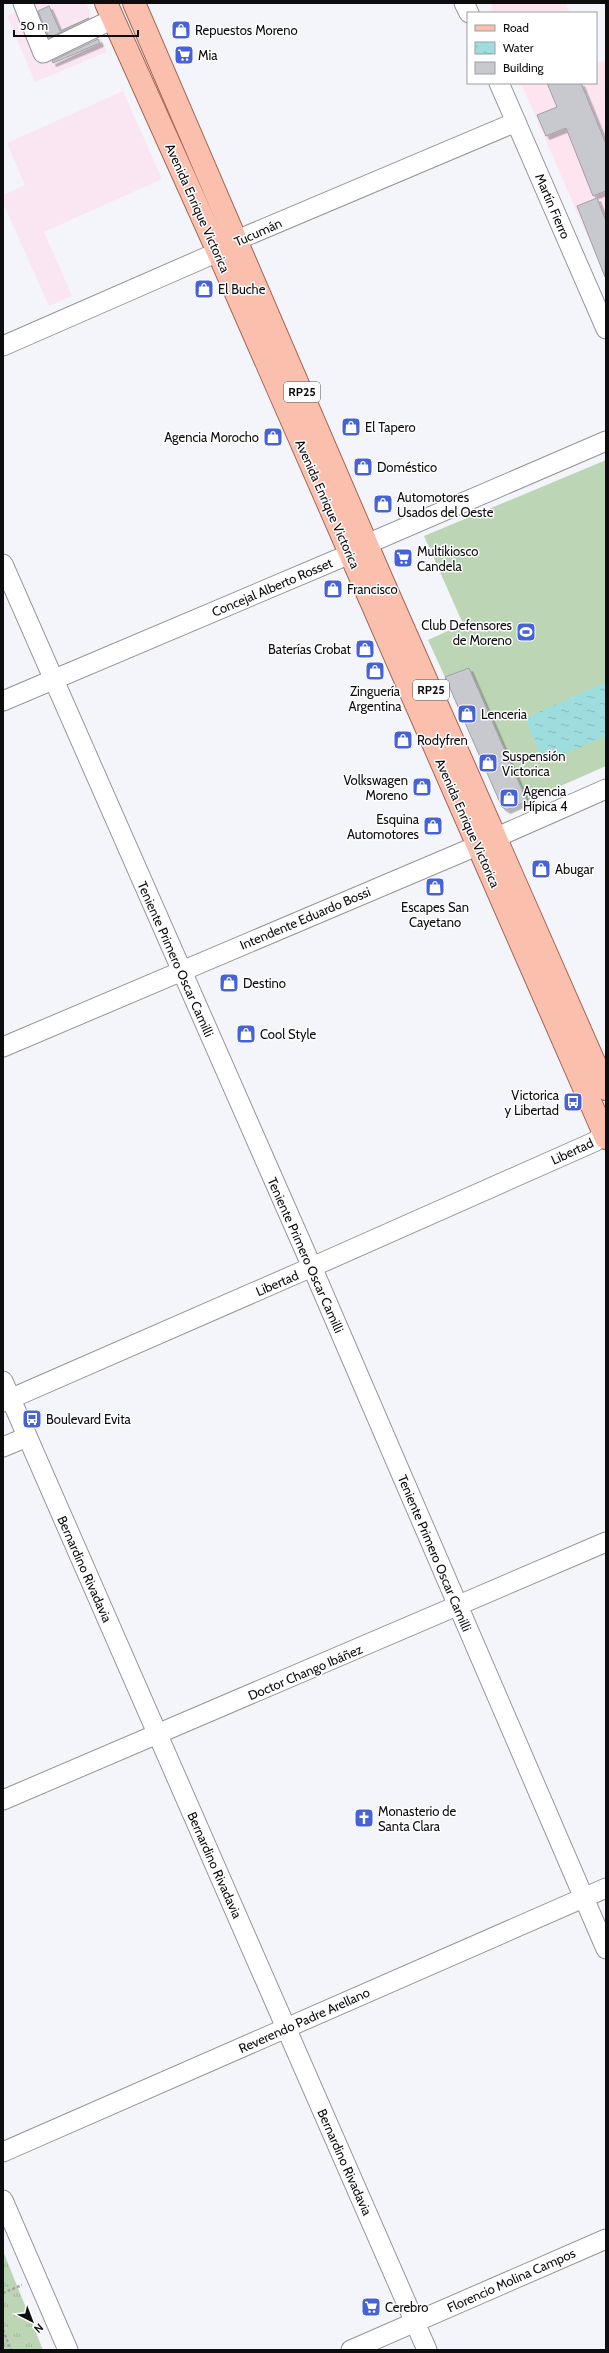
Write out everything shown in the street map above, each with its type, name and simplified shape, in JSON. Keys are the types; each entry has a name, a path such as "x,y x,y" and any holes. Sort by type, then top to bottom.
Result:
{"main road":[{"name":"Avenida Enrique Victorica","path":"134,3 238,240 358,549"},
{"name":"Avenida Enrique Victorica","path":"110,11 218,252 358,549 488,841 606,1089"},
{"name":"Avenida Enrique Victorica","path":"488,841 605,1136"}],"street":[{"path":"23,3 43,53 110,11"},
{"name":"Martín Fierro","path":"499,84 606,329"},
{"name":"Tucumán","path":"3,346 218,252 238,240 516,122"},
{"name":"Concejal Alberto Rosset","path":"3,701 606,441"},
{"name":"Teniente Primero Oscar Camilli","path":"3,564 180,970 312,1267 606,1948"},
{"name":"Intendente Eduardo Bossi","path":"3,1047 180,970 488,841 606,789"},
{"name":"Libertad","path":"7,1400 312,1267 605,1136"},
{"name":"Bernardino Rivadavia","path":"3,1381 7,1400 27,1437 427,2350"},
{"path":"3,1447 27,1437"},
{"name":"Doctor Chango Ibáñez","path":"3,1800 458,1607 606,1542"},
{"name":"Reverendo Padre Arellano","path":"3,2152 606,1888"},
{"path":"3,2200 68,2350"},
{"name":"Florencio Molina Campos","path":"351,2350 606,2239"}],"path":[{"path":"3,2330 11,2350"}],"shaded area":[{"path":"39,3 86,3 107,52 35,82 7,16"},
{"path":"492,3 566,3 570,12 491,12"},
{"path":"606,60 606,279 521,84 597,84 597,64"},
{"path":"123,91 162,179 44,232 72,296 49,306 3,203 3,195 25,185 7,143"}],"green space":[{"name":"Club Defensores de Moreno","path":"606,460 606,766 527,801 469,668 445,677 428,640 463,624 424,536"},
{"path":"3,2251 43,2350 3,2350"}],"water":[{"path":"606,682 606,736 544,763 525,718"}],"building":[{"path":"49,6 60,31 89,18 49,38 38,11"},
{"path":"98,39 100,43 53,63 52,61"},
{"path":"547,84 581,84 606,144 606,191 593,196 566,128 546,136 537,115 557,107"},
{"path":"597,198 606,221 605,277 577,206"},
{"path":"469,668 527,801 507,810 502,807 445,677"}],"place":[{"name":"Repuestos Moreno","path":"181,30"},
{"name":"Mia","path":"184,55"},
{"name":"El Buche","path":"204,289"},
{"name":"El Tapero","path":"351,427"},
{"name":"Agencia Morocho","path":"273,437"},
{"name":"Doméstico","path":"363,467"},
{"name":"Automotores Usados del Oeste","path":"383,504"},
{"name":"Multikiosco Candela","path":"403,558"},
{"name":"Francisco","path":"333,589"},
{"name":"Club Defensores de Moreno","path":"526,632"},
{"name":"Baterías Crobat","path":"365,649"},
{"name":"Zinguería Argentina","path":"375,671"},
{"name":"Lenceria","path":"467,714"},
{"name":"Rodyfren","path":"403,740"},
{"name":"Suspensión Victorica","path":"488,763"},
{"name":"Volkswagen Moreno","path":"422,787"},
{"name":"Agencia Hípica 4","path":"509,798"},
{"name":"Esquina Automotores","path":"433,826"},
{"name":"Abugar","path":"541,869"},
{"name":"Escapes San Cayetano","path":"435,887"},
{"name":"Destino","path":"229,983"},
{"name":"Cool Style","path":"246,1034"},
{"name":"Victorica y Libertad","path":"573,1102"},
{"name":"Boulevard Evita","path":"32,1419"},
{"name":"Monasterio de Santa Clara","path":"364,1818"},
{"name":"Cerebro","path":"371,2307"}]}
